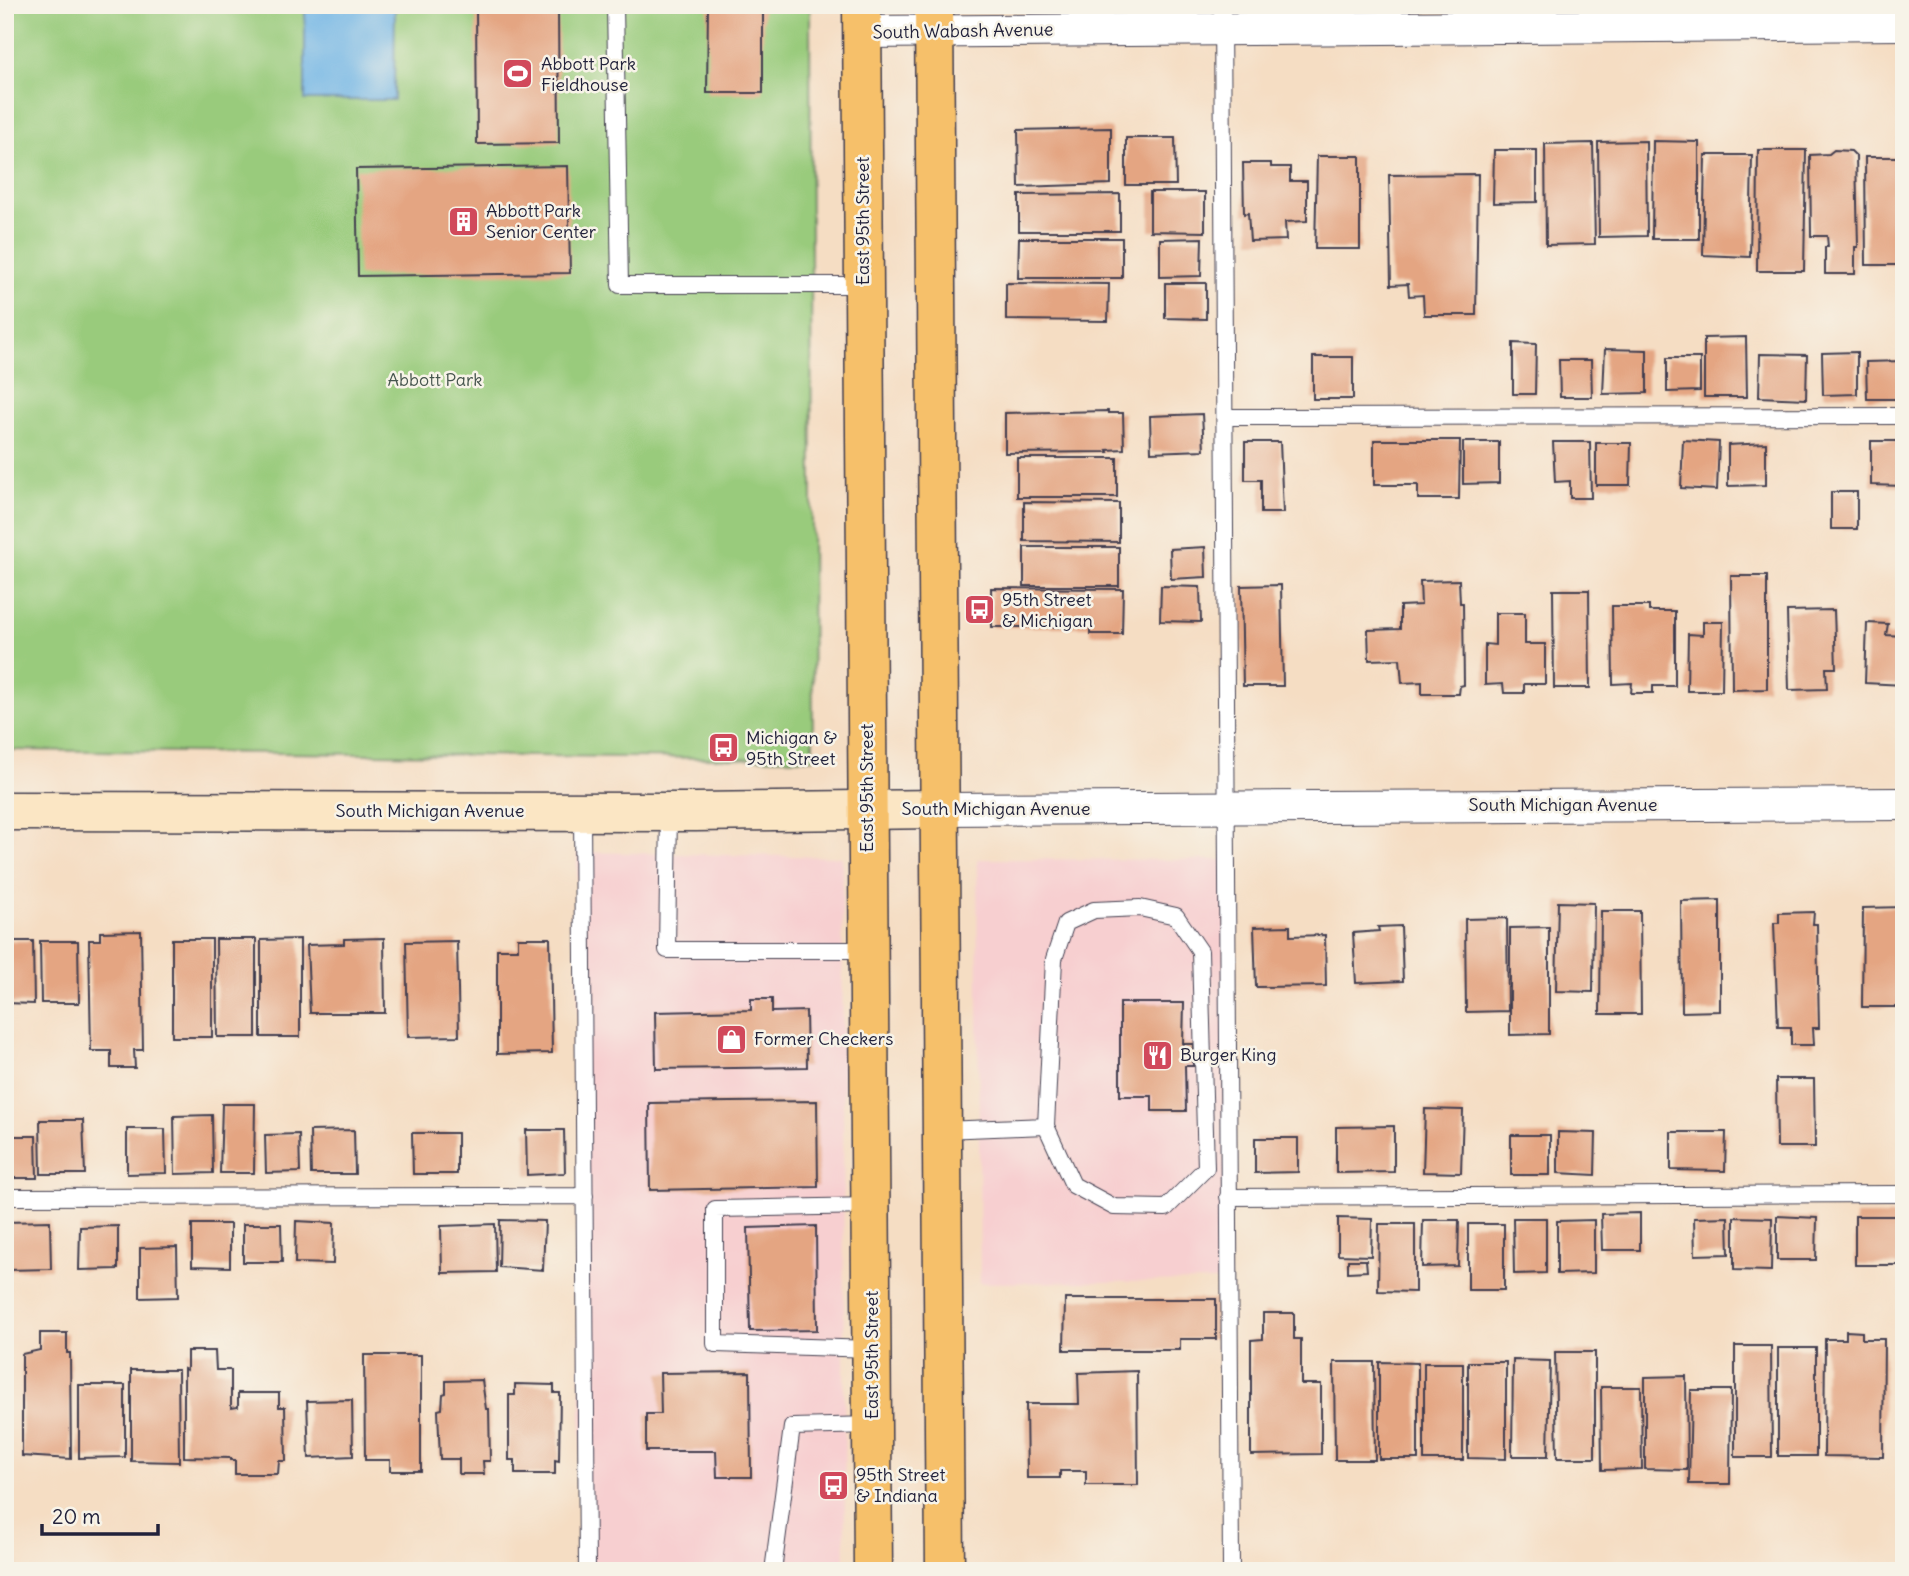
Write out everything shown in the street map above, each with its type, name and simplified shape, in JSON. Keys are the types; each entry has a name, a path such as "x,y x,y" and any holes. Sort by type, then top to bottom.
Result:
{"main road":[{"path":"934,18 945,1571"},
{"name":"East 95th Street","path":"862,19 873,1571"},
{"name":"South Michigan Avenue","path":"5,811 940,809"}],"street":[{"name":"South Wabash Avenue","path":"862,19 1222,17 1904,24"},
{"name":"South Michigan Avenue","path":"940,809 1904,804"}],"lane":[{"path":"615,5 620,285 864,285"},
{"path":"1222,17 1231,1571"},
{"path":"1225,417 1904,416"},
{"path":"582,811 587,1571"},
{"path":"668,811 667,950 869,950"},
{"path":"1140,908 1176,916 1200,951 1206,1168 1166,1208 1114,1207 1073,1185 1046,1126 1054,959 1066,923 1094,910 1140,908"},
{"path":"942,1130 1046,1126"},
{"path":"1228,1197 1904,1194"},
{"path":"5,1197 584,1196"},
{"path":"871,1206 715,1209 715,1343 872,1349"},
{"path":"773,1571 792,1427 872,1425"}],"shaded area":[{"path":"577,852 842,857 845,1571 582,1571"},
{"path":"977,859 1227,860 1229,1281 980,1283"}],"green space":[{"name":"Abbott Park","path":"5,5 810,5 813,759 5,750"}],"water":[{"path":"305,5 395,5 394,100 305,100"}],"building":[{"name":"Abbott Park Fieldhouse","path":"476,5 558,5 559,143 477,144"},
{"path":"708,5 763,5 763,93 707,93"},
{"path":"1111,128 1111,184 1019,187 1018,130"},
{"path":"1126,138 1175,138 1176,185 1126,185"},
{"path":"1646,141 1647,236 1599,237 1598,142"},
{"path":"1653,141 1699,142 1699,239 1652,239"},
{"path":"1593,143 1595,244 1546,245 1545,144"},
{"path":"1494,150 1537,150 1537,202 1493,203"},
{"path":"1758,150 1806,150 1804,271 1757,271"},
{"path":"1834,150 1851,151 1856,156 1858,247 1855,247 1855,274 1825,274 1827,236 1811,236 1810,155 1829,154"},
{"path":"1705,155 1752,155 1750,257 1703,255"},
{"path":"1317,156 1360,156 1360,249 1315,249"},
{"path":"1865,157 1904,157 1904,265 1866,265"},
{"path":"1243,163 1271,163 1271,167 1290,167 1290,181 1307,181 1307,221 1285,222 1286,240 1250,241 1248,213 1244,214"},
{"name":"Abbott Park Senior Center","path":"568,166 570,273 358,276 356,169"},
{"path":"1478,174 1476,315 1424,315 1423,295 1409,296 1408,284 1391,285 1389,175"},
{"path":"1150,192 1205,192 1205,232 1150,231"},
{"path":"1120,194 1120,231 1019,231 1019,195"},
{"path":"1019,238 1122,238 1122,278 1018,278"},
{"path":"1202,238 1201,276 1160,277 1160,239"},
{"path":"1006,283 1109,284 1108,321 1006,320"},
{"path":"1165,283 1206,283 1206,319 1165,318"},
{"path":"1746,337 1747,397 1704,397 1704,338"},
{"path":"1513,343 1536,344 1535,394 1513,394"},
{"path":"1605,349 1647,350 1647,393 1603,394"},
{"path":"1857,352 1857,394 1823,395 1822,353"},
{"path":"1760,354 1807,355 1806,399 1759,397"},
{"path":"1313,357 1353,357 1353,399 1313,399"},
{"path":"1667,358 1700,358 1700,391 1667,392"},
{"path":"1559,360 1591,360 1592,397 1560,397"},
{"path":"1904,361 1904,399 1867,399 1866,362"},
{"path":"1005,413 1123,413 1124,449 1107,450 1108,452 1005,453"},
{"path":"1202,414 1204,450 1151,452 1150,416"},
{"path":"1374,440 1460,440 1459,499 1418,499 1418,485 1374,485"},
{"path":"1683,440 1719,442 1717,490 1681,488"},
{"path":"1871,441 1904,441 1904,486 1871,485"},
{"path":"1245,442 1280,442 1283,513 1261,513 1261,480 1245,480"},
{"path":"1463,442 1499,442 1499,483 1463,484"},
{"path":"1553,442 1590,442 1591,498 1570,498 1570,481 1555,482"},
{"path":"1596,443 1631,443 1630,485 1596,485"},
{"path":"1766,443 1766,485 1728,486 1728,445"},
{"path":"1017,458 1117,458 1117,497 1017,497"},
{"path":"1831,492 1857,492 1857,529 1831,529"},
{"path":"1024,502 1119,503 1119,542 1024,541"},
{"path":"1024,547 1119,547 1119,586 1024,586"},
{"path":"1205,547 1206,577 1171,579 1170,549"},
{"path":"1731,576 1767,576 1767,689 1732,690"},
{"path":"1459,580 1460,603 1463,603 1464,685 1460,686 1459,694 1422,694 1422,682 1402,683 1400,659 1369,660 1368,630 1400,629 1400,606 1421,605 1420,581"},
{"path":"1281,585 1283,686 1243,686 1241,586"},
{"path":"1161,586 1200,587 1201,622 1160,621"},
{"path":"991,588 1123,589 1122,634 1090,634 1090,627 992,627"},
{"path":"1553,590 1589,590 1590,688 1554,688"},
{"path":"1612,606 1649,606 1649,611 1675,611 1675,686 1653,686 1653,693 1631,693 1632,683 1613,684"},
{"path":"1834,610 1836,668 1826,668 1827,689 1789,690 1787,611"},
{"path":"1495,613 1525,613 1525,644 1545,644 1545,684 1524,684 1524,693 1504,693 1503,684 1485,685 1485,644 1495,645"},
{"path":"1703,622 1723,622 1722,691 1687,691 1688,634 1703,635"},
{"path":"1867,623 1888,624 1886,635 1904,636 1904,685 1865,683"},
{"path":"1720,900 1720,1011 1682,1012 1681,901"},
{"path":"1558,902 1594,903 1593,992 1556,991"},
{"path":"1904,907 1904,1007 1862,1007 1863,908"},
{"path":"1601,911 1640,911 1641,1014 1600,1014"},
{"path":"1814,912 1813,924 1817,924 1819,1028 1813,1028 1814,1045 1791,1045 1791,1027 1778,1027 1774,923 1779,923 1779,913"},
{"path":"1507,918 1508,1011 1466,1012 1465,919"},
{"path":"1290,926 1290,936 1325,935 1326,986 1256,987 1254,927"},
{"path":"1401,926 1403,981 1356,983 1353,933 1379,931 1378,927"},
{"path":"1549,927 1549,1034 1510,1035 1510,928"},
{"path":"141,931 143,1050 134,1050 135,1068 111,1068 111,1051 91,1051 89,940 100,940 100,932"},
{"path":"384,938 385,1013 310,1013 307,945 344,944 344,939"},
{"path":"518,938 550,938 552,1053 497,1054 497,949 518,949"},
{"path":"172,939 212,939 212,1037 172,1037"},
{"path":"216,939 256,939 256,1037 217,1037"},
{"path":"300,939 300,1037 261,1037 261,940"},
{"path":"5,941 33,941 34,1004 5,1003"},
{"path":"40,941 78,941 79,1003 41,1003"},
{"path":"457,941 459,1036 408,1037 406,942"},
{"name":"Former Checkers","path":"751,999 772,999 772,1012 806,1011 807,1067 656,1069 655,1012 751,1010"},
{"name":"Burger King","path":"1120,1003 1184,1003 1183,1044 1194,1044 1193,1066 1185,1066 1186,1111 1152,1111 1152,1096 1120,1096"},
{"path":"1776,1079 1814,1079 1815,1147 1777,1147"},
{"path":"817,1101 818,1187 650,1190 649,1103"},
{"path":"222,1104 255,1104 254,1173 220,1173"},
{"path":"1425,1109 1463,1110 1461,1173 1423,1172"},
{"path":"212,1115 213,1173 175,1174 174,1116"},
{"path":"40,1120 83,1120 85,1174 41,1174"},
{"path":"1394,1126 1394,1172 1336,1173 1336,1127"},
{"path":"127,1129 165,1129 166,1173 127,1174"},
{"path":"354,1130 355,1174 311,1174 310,1131"},
{"path":"526,1130 564,1130 565,1173 527,1175"},
{"path":"1558,1132 1596,1133 1595,1175 1558,1173"},
{"path":"1671,1132 1726,1132 1725,1171 1671,1170"},
{"path":"412,1133 457,1133 457,1174 413,1174"},
{"path":"299,1134 300,1172 266,1173 265,1135"},
{"path":"1511,1135 1550,1135 1550,1175 1511,1175"},
{"path":"5,1136 36,1136 37,1178 5,1178"},
{"path":"1255,1138 1298,1138 1298,1172 1255,1173"},
{"path":"1640,1213 1640,1250 1602,1250 1601,1214"},
{"path":"1777,1216 1817,1218 1816,1260 1777,1260"},
{"path":"1855,1216 1902,1216 1901,1265 1855,1265"},
{"path":"1728,1217 1729,1254 1695,1255 1694,1218"},
{"path":"1734,1217 1772,1218 1771,1271 1734,1270"},
{"path":"1338,1218 1372,1219 1371,1256 1338,1255"},
{"path":"1513,1218 1546,1218 1546,1273 1514,1274"},
{"path":"500,1220 545,1221 543,1270 499,1267"},
{"path":"1423,1220 1459,1220 1458,1266 1422,1267"},
{"path":"1594,1220 1594,1273 1557,1274 1557,1221"},
{"path":"50,1221 51,1269 6,1270 5,1222"},
{"path":"296,1221 334,1223 333,1264 295,1263"},
{"path":"192,1224 230,1224 230,1267 192,1266"},
{"path":"243,1224 281,1224 282,1262 243,1262"},
{"path":"495,1224 496,1272 442,1273 441,1226"},
{"path":"1379,1224 1415,1224 1415,1292 1378,1291"},
{"path":"1468,1224 1504,1224 1504,1290 1468,1290"},
{"path":"118,1226 118,1269 79,1270 80,1227"},
{"path":"816,1226 817,1330 750,1331 748,1228"},
{"path":"177,1247 178,1297 140,1298 140,1248"},
{"path":"1348,1260 1366,1260 1367,1271 1348,1272"},
{"path":"1065,1299 1216,1299 1216,1339 1180,1339 1180,1350 1064,1350"},
{"path":"1263,1313 1294,1313 1294,1339 1301,1339 1301,1384 1321,1384 1321,1454 1251,1455 1251,1340 1263,1339"},
{"path":"1846,1331 1862,1332 1862,1339 1884,1339 1883,1457 1824,1456 1825,1339 1846,1339"},
{"path":"40,1333 67,1333 67,1353 70,1353 71,1459 22,1456 22,1354 40,1350"},
{"path":"1735,1346 1771,1346 1772,1457 1735,1457"},
{"path":"1778,1348 1816,1348 1816,1456 1778,1456"},
{"path":"187,1351 215,1351 216,1370 231,1370 231,1408 238,1407 238,1393 279,1393 279,1407 285,1407 286,1461 279,1461 278,1474 235,1474 235,1460 231,1458 184,1457 184,1369 187,1370"},
{"path":"1555,1352 1595,1352 1595,1458 1557,1458"},
{"path":"364,1355 421,1355 421,1471 390,1471 390,1460 365,1460"},
{"path":"1513,1360 1550,1361 1548,1456 1512,1456"},
{"path":"1334,1362 1374,1362 1375,1460 1335,1460"},
{"path":"1379,1362 1418,1363 1418,1459 1379,1459"},
{"path":"1468,1362 1506,1362 1506,1459 1468,1458"},
{"path":"1424,1363 1463,1363 1463,1460 1424,1460"},
{"path":"131,1370 178,1370 179,1462 131,1461"},
{"path":"1137,1371 1138,1485 1086,1485 1086,1471 1060,1471 1060,1478 1027,1478 1026,1404 1079,1404 1078,1373"},
{"path":"750,1372 751,1477 717,1477 716,1451 646,1451 646,1414 661,1414 660,1373"},
{"path":"1686,1376 1687,1470 1645,1469 1645,1377"},
{"path":"482,1380 486,1409 489,1409 490,1461 483,1461 484,1474 459,1474 459,1459 440,1459 438,1410 442,1409 446,1381"},
{"path":"515,1384 554,1385 554,1393 560,1393 559,1461 555,1460 555,1474 515,1474 515,1460 509,1460 509,1395 515,1395"},
{"path":"79,1385 125,1385 125,1457 79,1458"},
{"path":"1601,1387 1641,1387 1642,1469 1602,1470"},
{"path":"1691,1390 1731,1390 1730,1484 1689,1484"},
{"path":"352,1400 353,1456 309,1458 307,1401"}],"place":[{"name":"Abbott Park Fieldhouse","path":"518,74"},
{"name":"Abbott Park Senior Center","path":"463,221"},
{"name":"95th Street & Michigan","path":"979,610"},
{"name":"Michigan & 95th Street","path":"723,748"},
{"name":"Former Checkers","path":"731,1039"},
{"name":"Burger King","path":"1157,1055"},
{"name":"95th Street & Indiana","path":"833,1485"}]}
